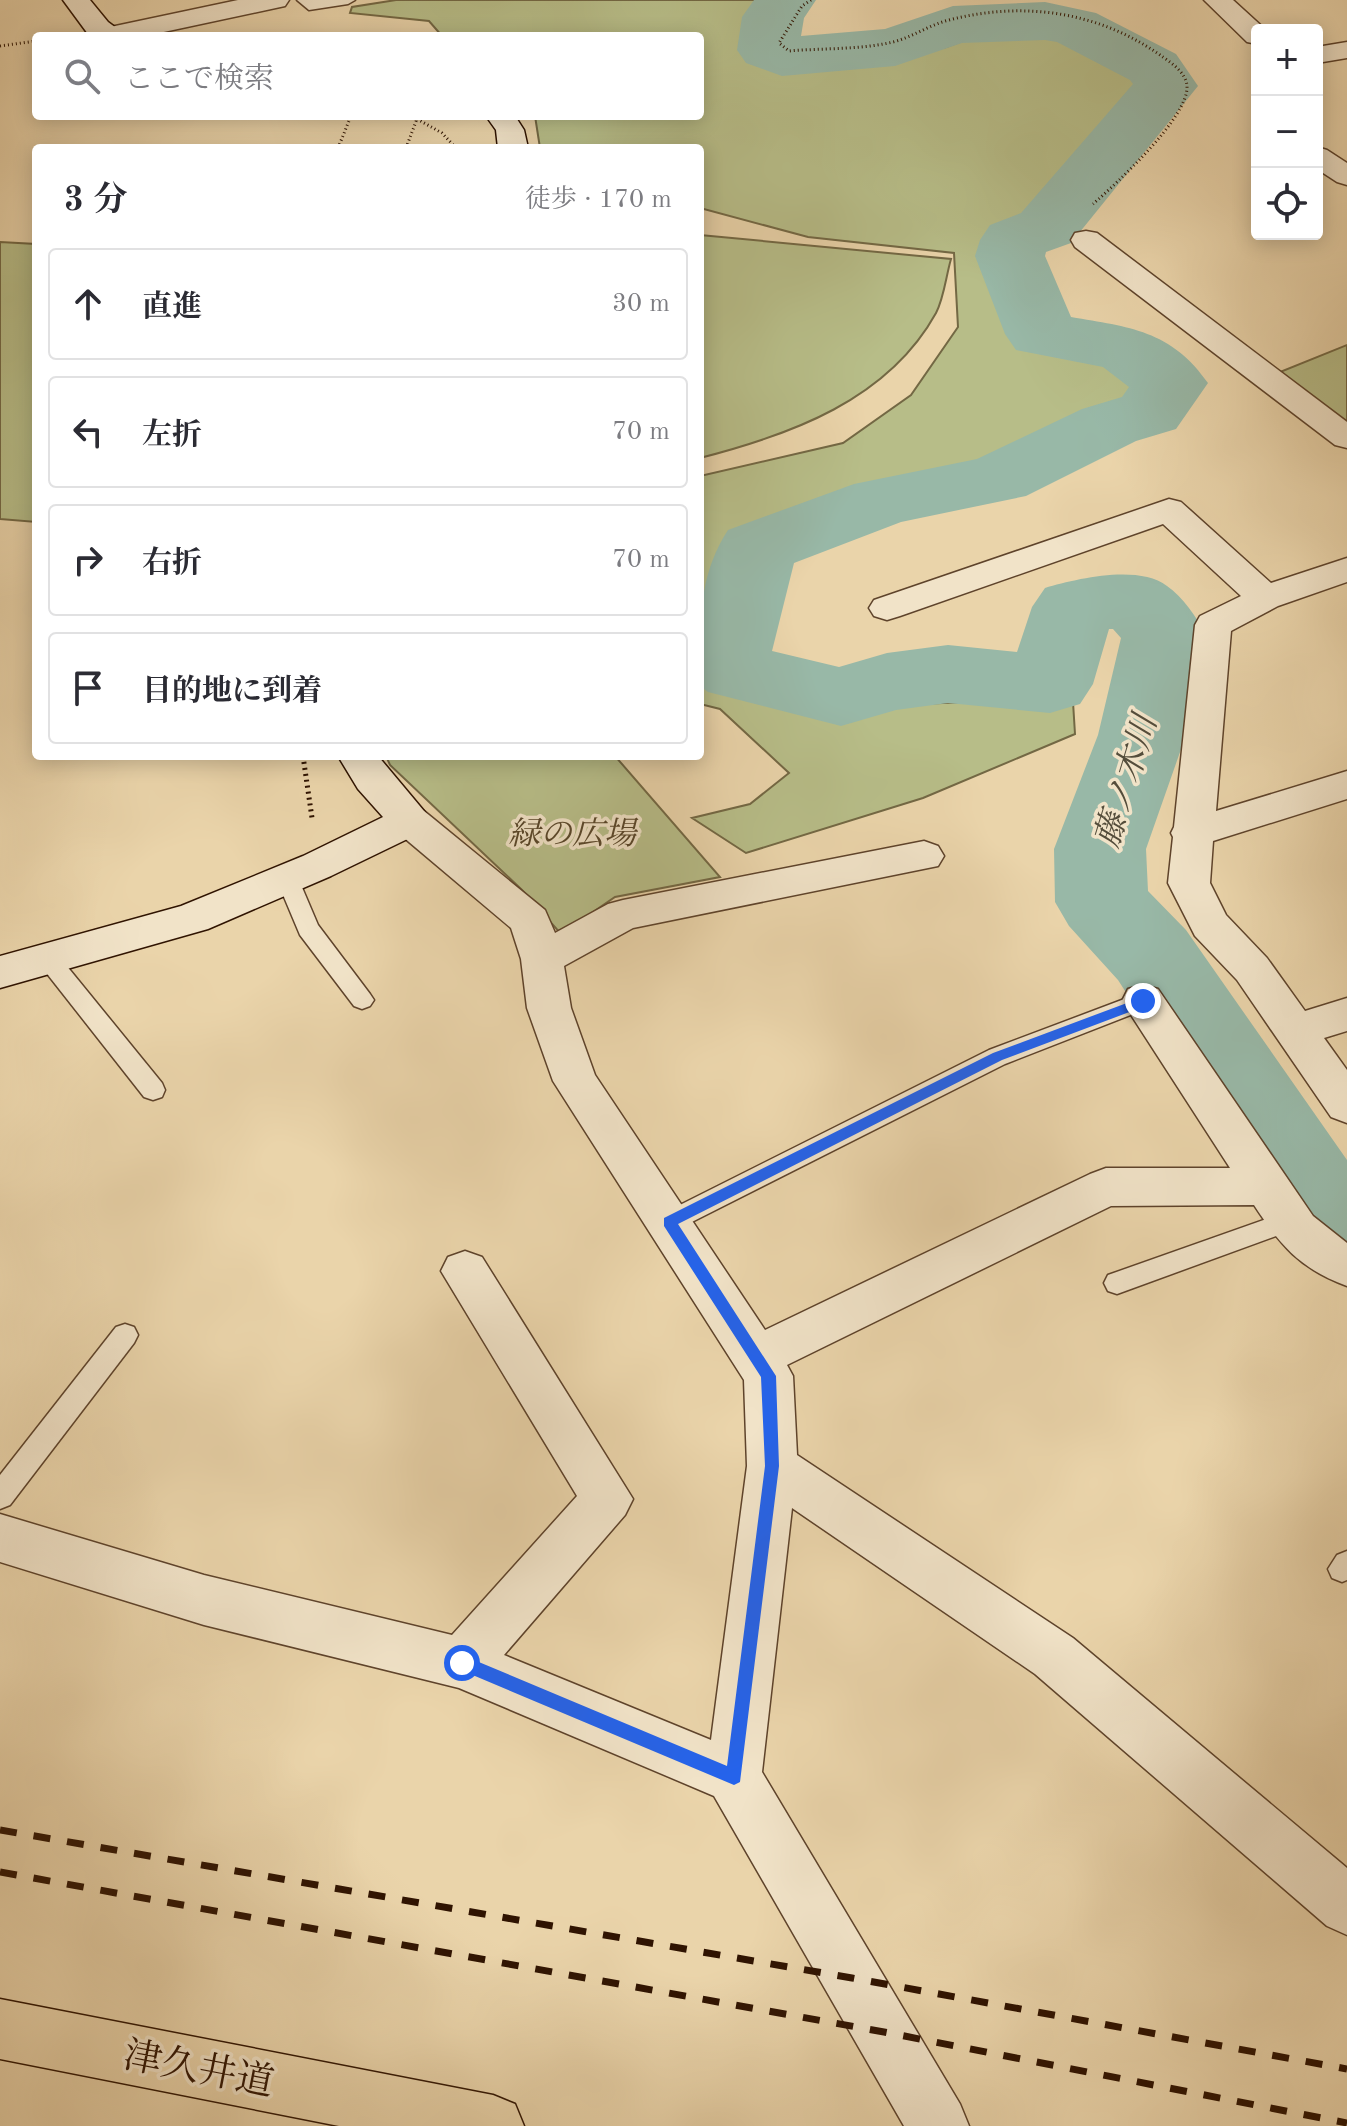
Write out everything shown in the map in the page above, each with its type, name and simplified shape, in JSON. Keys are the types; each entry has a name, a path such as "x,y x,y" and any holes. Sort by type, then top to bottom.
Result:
{"main road":[{"name":"津久井道","path":"1,2032 493,2126"}],"street":[{"path":"76,0 98,28 105,32"},
{"path":"130,32 276,0"},
{"path":"1217,0 1251,31"},
{"path":"1323,54 1347,50"},
{"path":"503,120 510,130 512,144"},
{"path":"1323,160 1347,176"},
{"path":"1086,225 1347,438"},
{"path":"887,608 1169,510 1265,598"},
{"path":"1347,569 1265,598 1213,625 1191,833 1189,883 1210,925 1252,969 1347,1105"},
{"path":"360,760 372,779 410,821 530,921 542,959 549,1008 575,1081 768,1376 772,1466 734,1777"},
{"path":"1191,833 1347,785"},
{"path":"0,972 193,918 302,872 410,821"},
{"path":"542,959 623,915 924,856"},
{"path":"1143,1001 1278,1203 1317,1249 1347,1266"},
{"path":"1297,1030 1347,1014"},
{"path":"756,1357 1106,1187 1278,1203"},
{"path":"462,1663 607,1499 465,1271"},
{"path":"772,1466 1054,1656 1347,1906"},
{"path":"0,1538 204,1600 462,1663 734,1777 938,2126"}],"lane":[{"path":"304,0 309,6 348,0"},
{"path":"302,872 308,929 362,1000"},
{"path":"49,960 153,1090"},
{"path":"669,1222 997,1057 1143,1001"},
{"path":"1117,1283 1278,1203"},
{"path":"0,1496 125,1335"}],"path":[{"path":"811,0 802,6 779,43 789,51 893,42 946,20 998,13 1041,12 1070,13 1160,53 1181,71 1187,85 1183,102 1172,121 1086,225"},
{"path":"0,46 32,42"},
{"path":"340,144 349,120"},
{"path":"408,144 417,120"},
{"path":"419,120 442,133 452,144"},
{"path":"302,872 303,760"}],"green space":[{"path":"396,0 792,0 753,31 745,48 762,66 872,61 938,49 973,37 1012,30 1058,31 1084,39 1110,52 1155,83 1155,116 1145,134 1120,158 1073,187 1043,199 1043,219 1000,235 1019,268 1047,342 1109,350 1144,379 1122,402 1042,437 993,466 904,484 867,496 751,549 731,618 726,650 704,668 704,475 843,443 911,395 958,327 954,253 808,237 704,209 704,144 539,144 536,120 704,120 704,32 439,32 429,21 350,13 352,7"},
{"path":"704,235 951,259 936,313 916,343 892,369 834,410 734,449 704,457"},
{"path":"0,242 32,244 32,522 0,519"},
{"path":"1347,345 1347,423 1280,372"},
{"path":"704,671 821,708 967,702 1073,702 1075,734 923,798 746,853 692,818 750,804 789,773 720,709 704,705"},
{"name":"緑の広場","path":"388,760 618,760 720,877 615,897 561,934 522,890"}],"waterway":[{"name":"藤ノ木川","path":"786,0 773,17 768,50 782,57 895,47 953,25 1045,21 1074,26 1154,67 1166,86 1046,228 1015,240 1010,256 1042,334 1126,349 1170,383 1149,413 1109,425 998,479 882,501 757,548 726,663 738,672 841,697 887,682 948,674 1050,684 1074,607 1108,602 1136,603 1164,634 1142,735 1100,849 1102,902 1152,955 1316,1199 1347,1219"}],"railway":[{"path":"0,1830 852,1978 1347,2069"},
{"path":"0,1872 884,2032 1347,2123"}],"route":[{"path":"462,1663 734,1777 772,1466 768,1376 669,1222 997,1057 1143,1001"}]}
